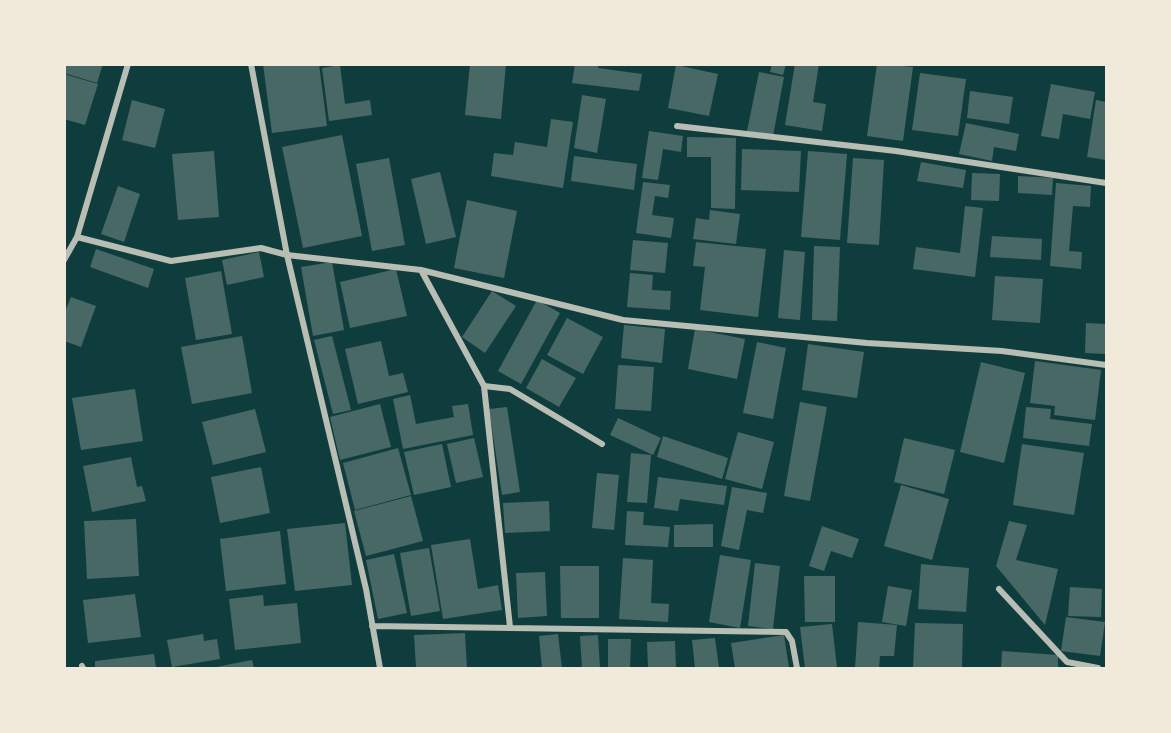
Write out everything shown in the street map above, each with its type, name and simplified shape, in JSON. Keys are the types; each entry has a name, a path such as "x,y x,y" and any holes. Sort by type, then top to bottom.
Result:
{"street":[{"path":"64,260 77,237 128,64"},
{"path":"251,64 287,255 380,669"},
{"path":"677,126 896,152 1107,183"},
{"path":"77,237 171,261 261,248 287,255 421,270 623,320 867,343 1002,351 1107,365"},
{"path":"421,270 484,386 510,627"},
{"path":"484,386 510,389 602,444"},
{"path":"999,589 1067,662 1099,669 1107,668"},
{"path":"372,626 786,632 792,641 797,669"}],"building":[{"path":"64,64 103,64 97,83 64,73"},
{"path":"263,64 319,64 327,126 272,133"},
{"path":"470,64 506,64 501,119 465,115"},
{"path":"575,64 599,64 598,68 642,74 639,91 572,83"},
{"path":"772,64 786,64 783,75 770,72"},
{"path":"795,64 819,64 813,102 826,104 822,131 785,125"},
{"path":"877,64 913,67 903,141 867,136"},
{"path":"340,65 345,104 370,100 372,115 329,121 322,68"},
{"path":"676,65 718,74 709,116 668,108"},
{"path":"759,72 784,77 773,136 747,131"},
{"path":"920,73 966,79 958,136 912,130"},
{"path":"64,74 98,84 85,125 64,119"},
{"path":"1051,84 1095,92 1090,119 1063,114 1059,139 1041,136"},
{"path":"970,91 1013,97 1009,124 967,118"},
{"path":"582,95 606,99 597,153 574,148"},
{"path":"132,100 165,109 155,148 122,140"},
{"path":"1096,100 1106,102 1106,160 1087,157"},
{"path":"551,119 573,122 563,188 491,176 494,153 513,155 515,142 547,147"},
{"path":"966,123 1019,134 1016,151 994,147 992,161 959,154"},
{"path":"649,131 683,136 681,152 663,149 658,180 642,178"},
{"path":"342,135 362,236 303,248 282,147"},
{"path":"687,137 736,138 735,209 711,208 711,157 687,157"},
{"path":"742,149 801,151 799,192 741,190"},
{"path":"214,151 219,217 178,220 172,154"},
{"path":"808,151 847,154 840,240 801,237"},
{"path":"574,156 637,164 634,190 571,181"},
{"path":"389,158 405,245 372,251 356,164"},
{"path":"853,158 884,160 879,245 847,243"},
{"path":"921,162 966,170 963,188 917,181"},
{"path":"440,172 456,237 426,244 411,179"},
{"path":"972,173 1000,174 999,201 971,200"},
{"path":"1018,176 1053,178 1052,195 1018,193"},
{"path":"643,182 670,185 668,198 655,196 652,215 674,218 671,238 636,233"},
{"path":"1056,183 1091,186 1090,207 1073,206 1069,251 1082,252 1081,269 1050,266"},
{"path":"118,186 140,194 124,242 101,234"},
{"path":"467,200 517,211 504,278 454,268"},
{"path":"965,206 983,208 975,277 913,269 916,247 960,253"},
{"path":"710,210 740,214 736,244 693,239 696,218 709,220"},
{"path":"992,236 1042,239 1041,260 990,257"},
{"path":"633,240 668,243 665,273 630,270"},
{"path":"696,242 766,249 758,317 700,310 705,267 693,266"},
{"path":"814,246 840,247 837,321 812,320"},
{"path":"96,249 154,269 148,288 90,267"},
{"path":"784,250 805,252 800,320 778,318"},
{"path":"259,252 264,277 227,285 222,260"},
{"path":"332,262 344,330 313,336 301,267"},
{"path":"396,269 407,316 350,328 340,282"},
{"path":"221,271 232,334 196,340 185,278"},
{"path":"630,273 653,275 652,290 671,291 670,310 627,307"},
{"path":"995,276 1043,279 1040,323 992,320"},
{"path":"492,291 516,306 485,353 462,337"},
{"path":"71,297 96,306 81,347 64,341 64,314"},
{"path":"537,300 560,313 521,384 498,371"},
{"path":"567,318 603,337 583,374 547,355"},
{"path":"1086,323 1106,324 1106,354 1085,353"},
{"path":"624,325 665,329 662,363 621,358"},
{"path":"695,329 745,339 737,379 688,369"},
{"path":"242,336 252,393 192,404 181,347"},
{"path":"332,336 351,410 333,414 314,340"},
{"path":"381,341 389,376 403,373 408,392 358,404 345,349"},
{"path":"757,342 786,348 773,419 743,413"},
{"path":"808,344 864,352 857,398 802,390"},
{"path":"542,359 576,378 559,407 526,388"},
{"path":"1035,361 1101,370 1095,420 1054,415 1055,406 1030,403"},
{"path":"981,362 1025,373 1004,463 960,452"},
{"path":"618,365 654,367 651,411 615,409"},
{"path":"135,389 143,441 81,450 72,398"},
{"path":"410,395 416,424 454,417 452,406 468,404 473,435 403,449 393,399"},
{"path":"800,402 827,407 810,501 784,496"},
{"path":"380,404 391,447 340,460 330,417"},
{"path":"507,407 520,492 502,495 489,409"},
{"path":"1026,407 1051,409 1050,419 1092,424 1089,446 1023,438"},
{"path":"255,409 266,452 213,465 202,422"},
{"path":"618,418 661,438 653,455 610,435"},
{"path":"738,432 774,442 762,489 725,479"},
{"path":"663,436 728,458 722,479 657,457"},
{"path":"474,438 483,477 456,483 447,444"},
{"path":"904,438 955,450 944,494 894,482"},
{"path":"442,444 451,487 414,495 404,452"},
{"path":"1022,444 1084,453 1074,515 1013,505"},
{"path":"398,448 411,495 355,510 343,463"},
{"path":"631,453 651,455 647,503 627,502"},
{"path":"131,457 137,487 142,486 146,501 92,512 83,466"},
{"path":"261,467 270,513 220,523 211,477"},
{"path":"597,473 619,475 614,530 592,528"},
{"path":"658,477 727,486 724,505 680,499 678,511 654,508"},
{"path":"901,485 949,499 932,560 884,546"},
{"path":"732,487 767,493 763,513 747,510 739,550 721,546"},
{"path":"411,496 423,541 366,556 354,511"},
{"path":"549,501 550,531 505,533 503,503"},
{"path":"627,511 644,512 643,525 670,527 668,547 625,545"},
{"path":"136,519 139,576 87,579 84,521"},
{"path":"1009,521 1027,525 1016,560 1058,569 1045,625 996,566"},
{"path":"345,523 352,585 295,591 287,529"},
{"path":"713,524 713,547 674,547 674,525"},
{"path":"822,526 859,539 852,558 831,551 824,571 809,566"},
{"path":"280,531 286,584 226,591 220,539"},
{"path":"470,539 478,589 498,585 502,610 443,619 431,545"},
{"path":"429,548 440,611 411,616 400,553"},
{"path":"394,554 407,613 378,619 366,560"},
{"path":"720,555 751,560 740,628 709,622"},
{"path":"623,558 653,560 651,603 669,604 668,622 619,619"},
{"path":"755,563 780,566 773,629 748,626"},
{"path":"921,564 969,568 966,612 918,609"},
{"path":"560,566 599,566 599,618 561,618"},
{"path":"545,572 547,616 518,618 516,573"},
{"path":"804,576 835,576 835,622 805,622"},
{"path":"888,586 912,590 906,626 882,622"},
{"path":"1070,587 1102,589 1101,617 1068,616"},
{"path":"135,594 141,637 88,643 83,600"},
{"path":"263,595 264,606 297,603 301,643 235,650 229,599"},
{"path":"1066,617 1105,622 1100,656 1061,651"},
{"path":"858,622 897,625 894,656 880,656 879,668 855,668"},
{"path":"915,623 963,624 962,668 913,668"},
{"path":"832,624 837,668 805,668 800,627"},
{"path":"465,633 467,668 416,668 414,635"},
{"path":"203,634 204,641 217,639 220,659 172,667 167,640"},
{"path":"558,634 562,668 542,668 539,636"},
{"path":"598,635 600,668 582,668 580,636"},
{"path":"784,635 789,668 735,668 731,643"},
{"path":"715,638 719,668 695,668 692,640"},
{"path":"608,639 631,639 630,668 608,668"},
{"path":"675,641 676,668 648,668 647,642"},
{"path":"1002,651 1058,655 1058,668 1001,668"},
{"path":"154,654 156,668 95,668 95,661"},
{"path":"252,660 254,668 216,668 216,667"}]}
